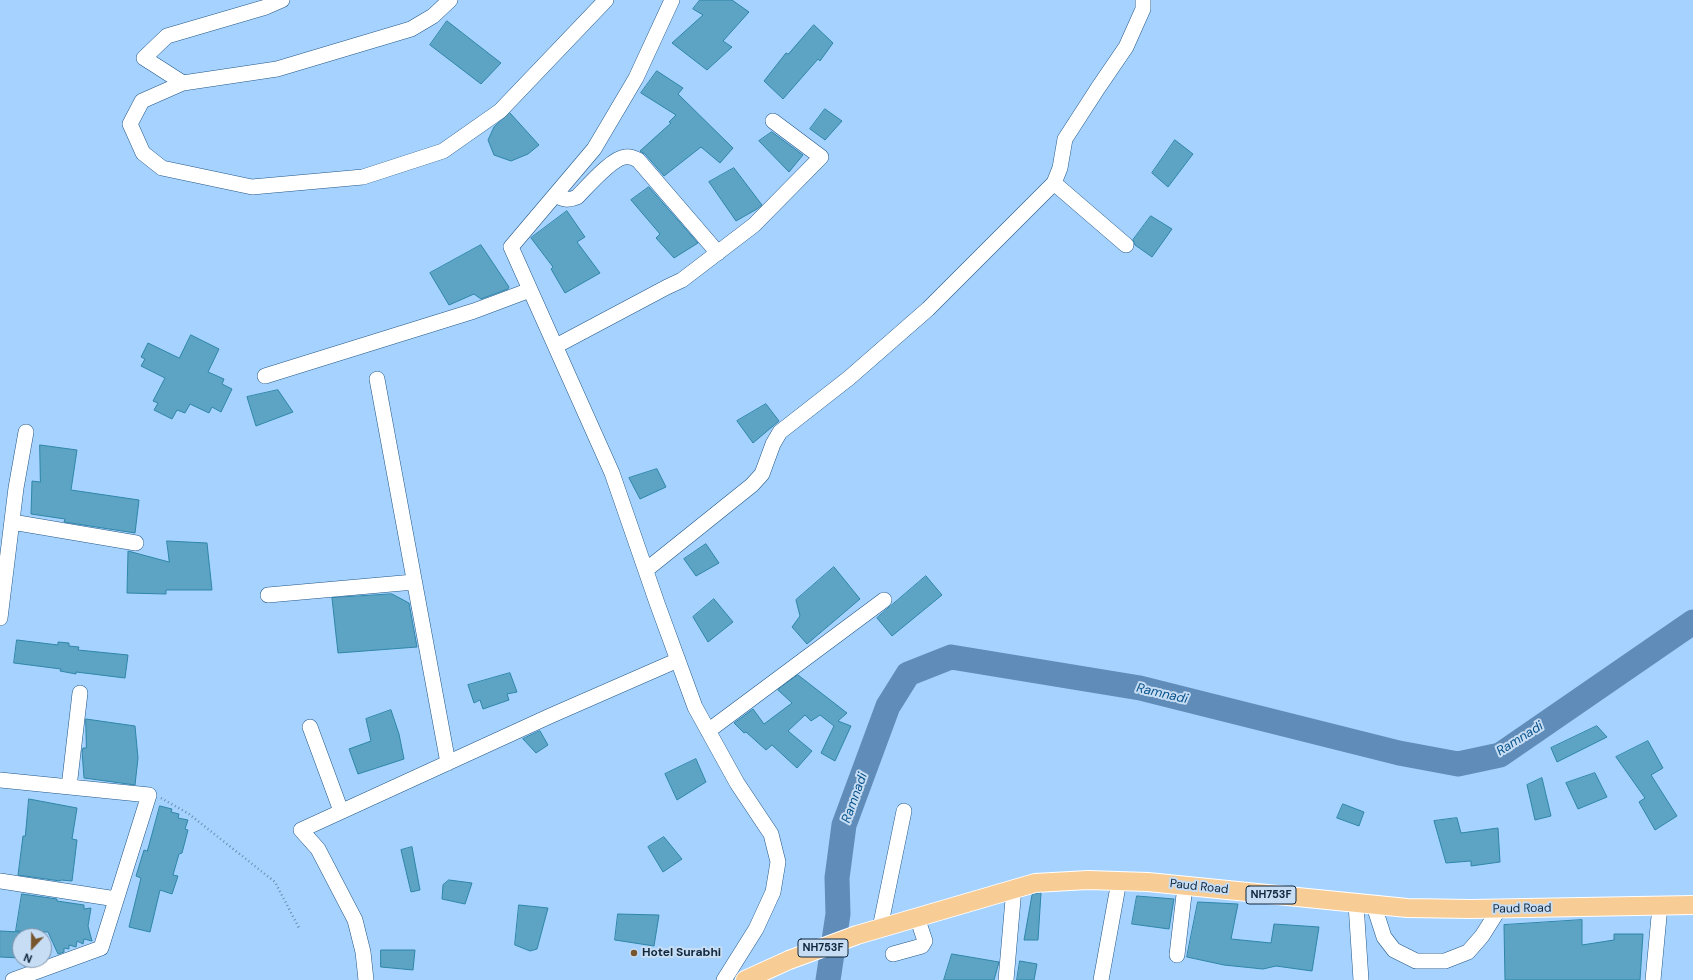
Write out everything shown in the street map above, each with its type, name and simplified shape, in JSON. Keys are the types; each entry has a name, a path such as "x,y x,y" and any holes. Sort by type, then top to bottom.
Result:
{"main road":[{"name":"Paud Road","path":"745,980 789,960 856,935 1014,888 1042,882 1088,880 1148,882 1374,906 1407,908 1499,909 1693,905"}],"street":[{"path":"183,83 144,58 167,36 266,7 282,0"},
{"path":"450,0 432,16 411,29 277,69 183,83 142,101 130,124 143,154 162,168 252,187 363,177 443,151 500,111 606,0"},
{"path":"672,0 636,78 594,149 511,246 612,473 695,707 737,784 771,834 778,862 773,892 756,929 724,980"},
{"path":"646,570 752,485 762,474 773,444 780,432 850,378 928,309 1054,183 1060,168 1065,139 1126,47 1143,9 1143,0"},
{"path":"556,346 682,280 754,224 821,157 773,121"},
{"path":"555,195 564,200 571,200 577,197 616,160 631,157 638,160 718,253"},
{"path":"1054,183 1126,245"},
{"path":"265,376 474,311 530,290"},
{"path":"377,379 448,763"},
{"path":"0,618 9,512 26,432"},
{"path":"9,512 136,542"},
{"path":"268,595 414,582"},
{"path":"708,731 884,600"},
{"path":"366,980 363,952 355,920 318,849 301,830 550,716 678,660"},
{"path":"69,787 80,693"},
{"path":"310,727 341,811"},
{"path":"0,780 149,795 101,948 14,980"},
{"path":"880,928 904,811"},
{"path":"1101,980 1119,881"},
{"path":"0,882 116,899"},
{"path":"1177,955 1186,886"},
{"path":"1006,980 1014,888"},
{"path":"1356,904 1361,980"},
{"path":"1374,906 1384,937 1394,950 1416,961 1445,961 1468,952 1482,936 1499,909"},
{"path":"1653,980 1660,906"},
{"path":"893,954 922,946 924,941 917,917"}],"path":[{"path":"149,795 164,799 189,814 249,862 264,871 275,882 299,928"}],"building":[{"path":"700,0 732,0 749,12 723,41 732,47 707,70 672,43 703,15 693,9"},
{"path":"447,21 501,63 481,84 430,45"},
{"path":"814,25 833,43 820,61 818,59 783,99 764,81 786,53 788,54"},
{"path":"657,71 683,88 678,94 733,148 720,163 701,147 664,176 645,154 640,151 671,123 669,122 676,115 641,93"},
{"path":"825,109 842,121 825,140 810,129"},
{"path":"510,113 539,145 528,154 511,161 494,155 488,140 494,127"},
{"path":"772,132 803,155 789,172 759,141"},
{"path":"1175,140 1193,154 1168,187 1152,173"},
{"path":"734,168 762,205 736,221 709,182"},
{"path":"649,187 698,243 674,258 656,238 660,234 631,200"},
{"path":"567,211 585,237 577,242 600,273 565,293 551,269 553,267 531,238"},
{"path":"1151,216 1172,229 1152,257 1135,245 1133,240"},
{"path":"481,245 509,287 508,289 481,299 474,294 449,305 430,273"},
{"path":"191,335 219,349 208,372 224,379 222,384 232,389 221,412 212,407 209,413 190,404 185,413 177,410 172,419 154,410 158,403 153,401 165,378 141,366 145,359 141,357 148,343 179,358"},
{"path":"278,390 293,412 256,426 247,397"},
{"path":"766,404 779,421 753,443 737,421"},
{"path":"40,445 77,450 71,490 139,500 135,533 64,522 65,519 31,514 32,481 40,482"},
{"path":"657,469 666,487 640,499 629,478"},
{"path":"167,541 207,543 212,590 166,590 166,594 127,593 128,551 169,562"},
{"path":"706,544 719,563 696,576 684,559"},
{"path":"834,567 860,599 807,644 792,627 800,616 796,600"},
{"path":"926,576 942,595 892,636 877,618"},
{"path":"392,594 409,603 417,647 338,653 332,598"},
{"path":"714,599 733,622 708,642 693,617"},
{"path":"17,640 58,645 58,642 69,643 69,646 79,647 78,650 128,655 125,678 76,672 76,674 60,671 61,669 14,663"},
{"path":"510,673 517,692 507,694 509,700 483,709 480,700 474,703 468,685"},
{"path":"798,675 847,713 838,721 851,726 835,761 821,753 834,726 820,715 811,721 805,715 788,731 812,751 797,768 772,745 766,750 734,723 753,709 764,724 792,703 778,690"},
{"path":"391,710 399,734 404,759 358,774 349,749 371,741 366,719"},
{"path":"86,719 135,726 138,758 135,785 84,778 82,751 83,748 86,748"},
{"path":"1597,726 1607,737 1557,762 1551,748"},
{"path":"540,731 548,745 536,753 523,739"},
{"path":"1648,741 1663,768 1651,775 1677,816 1655,830 1639,802 1645,798 1616,757"},
{"path":"696,759 706,782 677,800 665,774"},
{"path":"1595,773 1607,797 1578,809 1566,783"},
{"path":"1542,778 1551,816 1535,820 1527,785"},
{"path":"29,799 77,808 72,839 77,840 72,881 60,881 18,875 23,836 25,836"},
{"path":"1343,804 1364,812 1359,826 1337,818"},
{"path":"160,806 172,809 171,812 179,814 178,818 188,820 185,829 188,830 182,853 179,854 173,875 178,876 172,894 160,890 150,932 129,927 141,878 136,876 144,850 147,851"},
{"path":"1457,818 1461,833 1498,828 1500,862 1471,866 1471,861 1446,863 1434,821"},
{"path":"664,837 682,859 663,872 648,847"},
{"path":"412,847 420,890 411,892 401,850"},
{"path":"449,880 472,883 465,904 442,899 443,885"},
{"path":"1041,893 1038,940 1024,940 1032,895"},
{"path":"22,894 84,905 84,909 91,908 88,926 92,941 84,939 83,944 77,941 76,947 69,945 69,949 64,948 64,952 58,954 52,941 52,928 16,928"},
{"path":"1137,896 1174,899 1169,929 1132,924"},
{"path":"1198,902 1238,904 1231,939 1271,943 1274,924 1319,927 1312,971 1276,966 1263,969 1224,965 1187,957"},
{"path":"519,905 548,908 537,949 530,951 515,945"},
{"path":"618,914 659,915 654,946 615,940"},
{"path":"1582,920 1582,945 1614,940 1614,934 1643,934 1640,980 1505,980 1504,925"},
{"path":"0,931 12,932 12,958 0,957"},
{"path":"381,950 415,950 413,970 381,967"},
{"path":"952,954 999,962 994,980 944,980"},
{"path":"1020,961 1037,964 1034,980 1017,980"}],"waterway":[{"name":"Ramnadi","path":"828,980 838,914 837,878 844,825 888,706 908,674 951,657 1140,688 1399,753 1458,764 1500,755 1693,622"}],"place":[{"name":"Hotel Surabhi","path":"634,953"}]}
